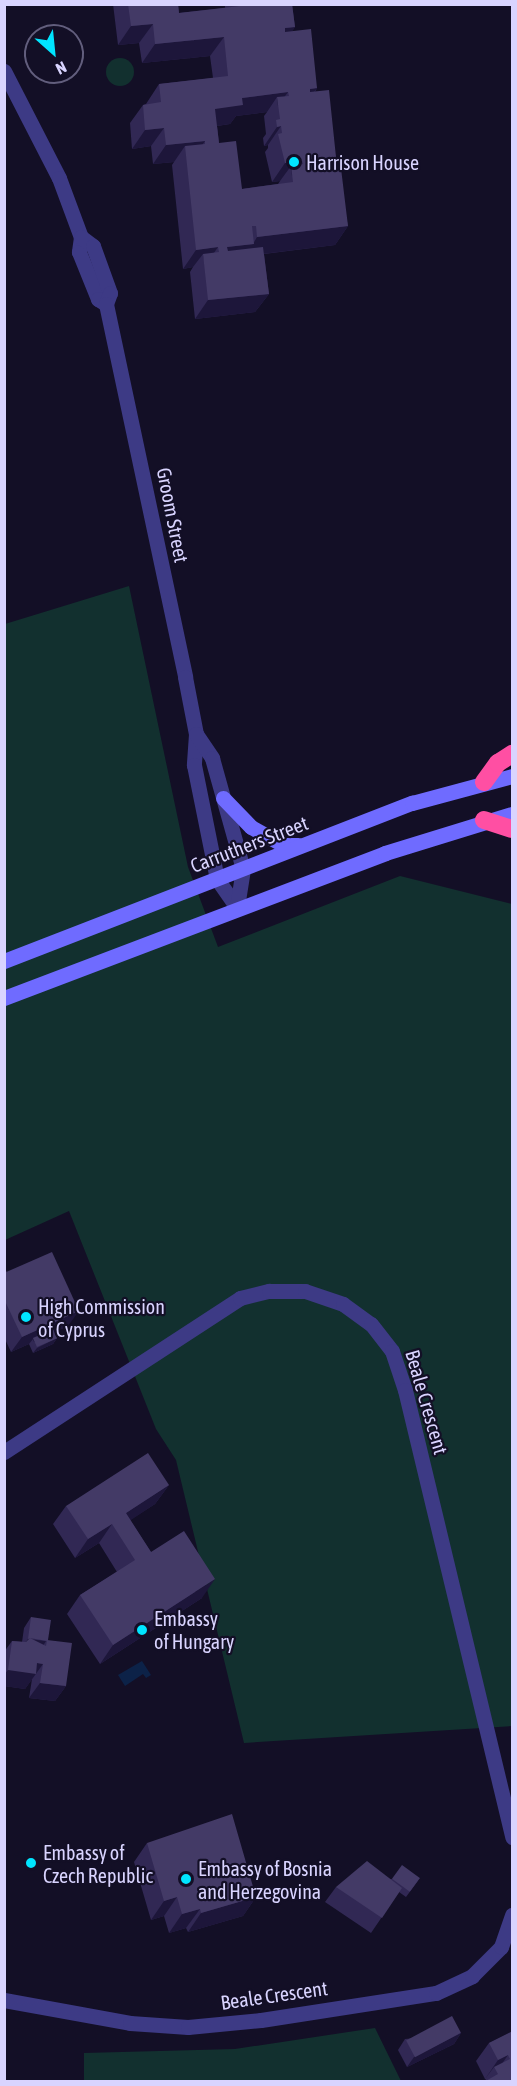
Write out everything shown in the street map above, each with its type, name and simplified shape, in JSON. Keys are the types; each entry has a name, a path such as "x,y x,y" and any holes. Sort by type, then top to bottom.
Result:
{"highway":[{"path":"484,782 498,763 513,754"},
{"path":"484,820 513,829"}],"main road":[{"name":"Carruthers Street","path":"4,961 412,803 513,776"},
{"path":"223,798 237,816 268,837 283,845 304,845"},
{"path":"4,998 237,908 484,820 513,814"}],"street":[{"name":"Groom Street","path":"4,71 44,145 81,237 93,246 110,293 106,304 123,370 196,734 194,765 217,879 237,908"},
{"name":"Groom Street","path":"196,734 212,758 243,869 237,908"},
{"name":"Beale Crescent","path":"4,1452 240,1298 269,1291 305,1291 343,1304 371,1323 392,1351 405,1390 513,1837"},
{"name":"Beale Crescent","path":"4,2000 130,2023 188,2027 261,2020 436,1993 472,1976 501,1947 513,1915"}],"green space":[{"path":"120,58 130,62 134,72 130,82 120,86 110,82 106,72 110,62"},
{"path":"129,586 188,867 218,947 400,876 512,904 512,1726 244,1743 176,1460 156,1429 69,1211 5,1240 5,624"},
{"path":"375,2028 401,2081 84,2081 84,2053 235,2049"}],"water":[{"path":"142,1661 151,1675 146,1678 143,1674 125,1686 118,1675"}],"building":[{"name":"Harrison House","path":"128,4 178,4 179,13 240,6 240,4 292,4 295,27 285,28 285,32 311,29 317,88 310,89 310,92 329,90 336,157 323,158 323,161 340,160 348,226 257,237 256,226 252,226 254,244 227,247 228,251 263,247 269,294 208,300 203,254 219,252 218,247 196,250 185,146 205,144 205,141 166,145 164,128 145,130 143,105 161,102 159,84 228,76 224,37 155,44 153,24 131,26","holes":["288,92 289,96 277,97 280,119 276,120 277,127 281,126 282,133 278,134 285,163 302,161 303,164 291,166 293,182 242,189 236,141 219,143 215,109 243,105 242,98"]},
{"path":"52,1252 79,1311 22,1337 4,1299 4,1273"},
{"path":"53,1329 57,1338 37,1347 33,1338"},
{"path":"148,1453 169,1485 126,1513 151,1552 184,1531 215,1579 113,1645 80,1595 135,1560 112,1524 88,1539 66,1506"},
{"path":"31,1617 51,1620 47,1641 28,1639"},
{"path":"30,1638 46,1646 47,1640 72,1643 66,1686 40,1683 43,1664 37,1663 36,1674 8,1670 12,1641 26,1642"},
{"path":"232,1814 256,1897 201,1913 200,1909 182,1914 177,1897 164,1901 147,1843"},
{"path":"367,1861 402,1888 382,1918 336,1887"},
{"path":"402,1865 420,1878 410,1892 392,1879"},
{"path":"452,2016 461,2033 415,2057 406,2040"},
{"path":"513,2031 513,2082 484,2082 498,2074 494,2067 510,2059 508,2055 498,2060 489,2043"}],"place":[{"name":"Harrison House","path":"294,162"},
{"name":"High Commission of Cyprus","path":"26,1317"},
{"name":"Embassy of Hungary","path":"142,1630"},
{"name":"Embassy of Czech Republic","path":"31,1863"},
{"name":"Embassy of Bosnia and Herzegovina","path":"186,1879"}]}
